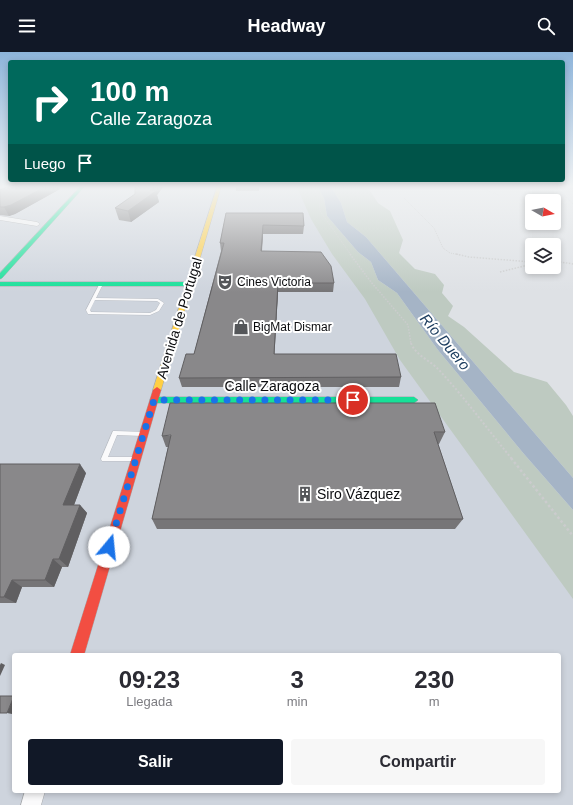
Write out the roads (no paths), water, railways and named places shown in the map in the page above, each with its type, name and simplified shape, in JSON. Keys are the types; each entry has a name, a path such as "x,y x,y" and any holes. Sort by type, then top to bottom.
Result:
{"main road":[{"path":"0,277 50,222"},
{"name":"Avenida de Portugal","path":"77,653 208,222"},
{"path":"5,258 37,224"},
{"path":"0,284 189,284"},
{"name":"Calle Zaragoza","path":"154,400 414,400"}],"street":[{"path":"26,222 37,224"},
{"path":"31,805 34,793"}],"lane":[{"path":"94,299 150,299 158,300 162,303 156,312 150,314 89,313 88,310 101,284"},
{"path":"136,459 104,459 115,433 144,434"}],"water":[{"name":"Río Duero","path":"332,222 347,222 366,237 573,478 573,510 524,454 438,350 397,293 378,280 371,262 358,252"}],"place":[{"name":"Cines Victoria","path":"225,282"},
{"name":"BigMat Dismar","path":"241,327"},
{"name":"Siro Vázquez","path":"305,494"}]}
